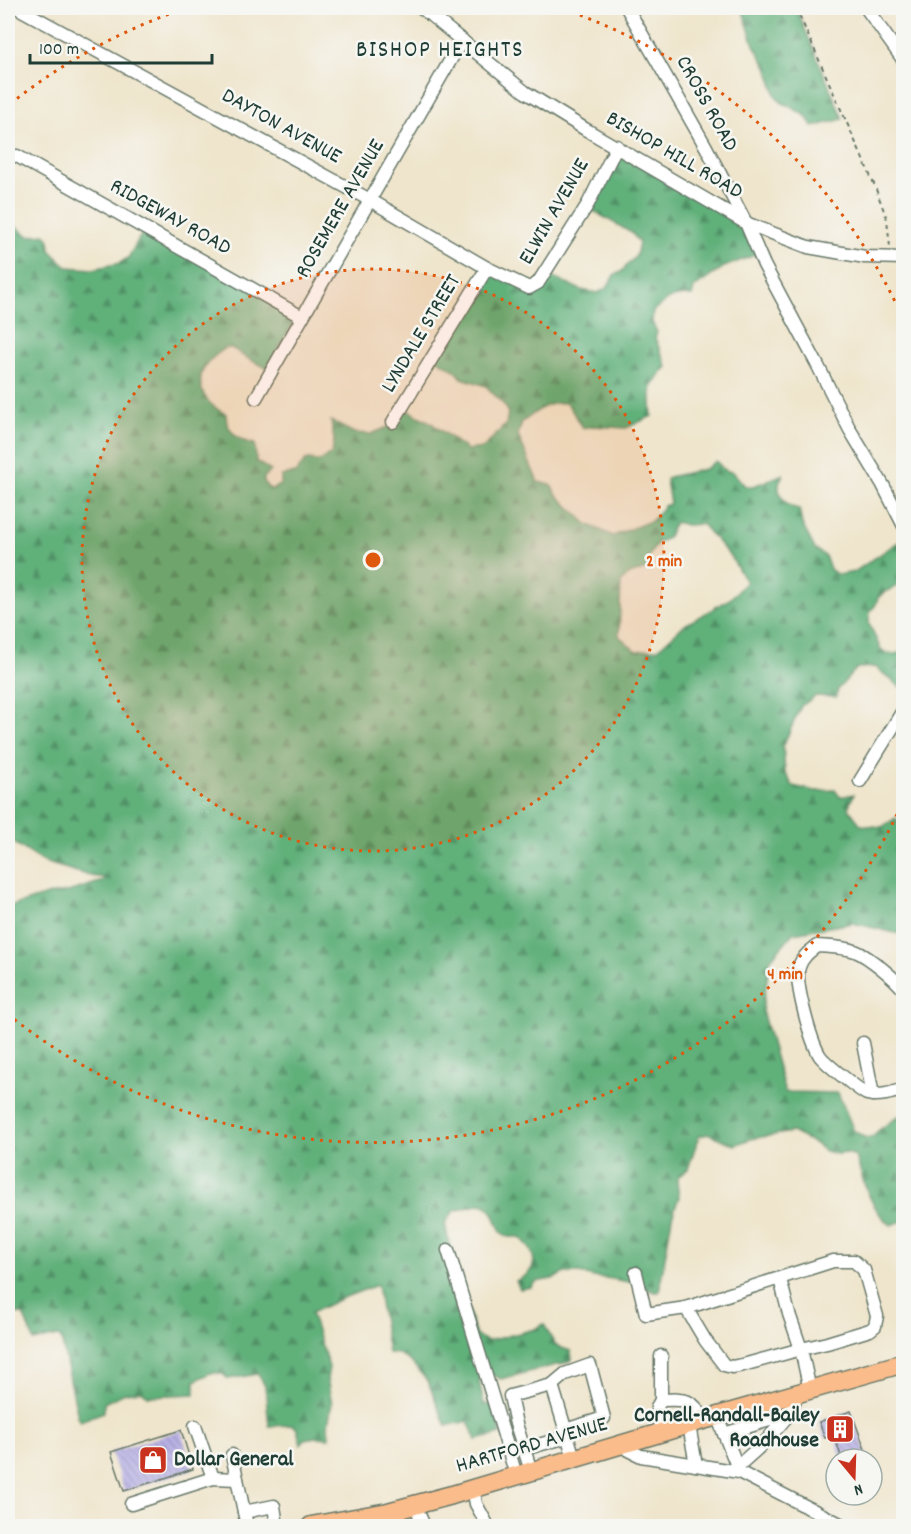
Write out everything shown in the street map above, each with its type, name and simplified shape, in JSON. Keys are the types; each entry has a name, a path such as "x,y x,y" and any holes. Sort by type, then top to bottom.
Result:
{"highway":[{"name":"HARTFORD AVENUE","path":"311,1527 373,1521 415,1505 903,1363"}],"street":[{"name":"DAYTON AVENUE","path":"18,8 370,200 487,268 522,285"},
{"name":"BISHOP HILL ROAD","path":"422,8 525,92 746,223 764,265 903,526"},
{"name":"CROSS ROAD","path":"627,8 706,147 746,223"},
{"path":"866,8 903,61"},
{"name":"ROSEMERE AVENUE","path":"256,398 462,40"},
{"name":"ELWIN AVENUE","path":"522,285 529,288 538,283 588,204 617,146"},
{"name":"RIDGEWAY ROAD","path":"17,156 302,317"},
{"path":"746,223 808,247 865,257 897,258"},
{"name":"LYNDALE STREET","path":"393,422 487,268"},
{"path":"860,781 903,709"},
{"path":"903,990 891,976 855,951 817,946 805,956 798,969 801,999 810,1035 820,1056 864,1093 889,1094 903,1089"},
{"path":"863,1043 873,1095"},
{"path":"448,1250 523,1473"},
{"path":"636,1273 646,1314 686,1308 832,1261 854,1261 864,1270 877,1316 875,1326 870,1330 732,1367 724,1365 705,1340 686,1308"},
{"path":"738,1469 790,1413 804,1391 801,1349 789,1314 785,1277"},
{"path":"661,1356 661,1400 657,1407 661,1434"},
{"path":"523,1473 524,1449 510,1396 552,1385 565,1374 590,1365 604,1418 524,1449"},
{"path":"552,1385 574,1458"},
{"path":"661,1400 686,1401 697,1407 704,1420 724,1434 738,1469"},
{"path":"724,1434 790,1413"},
{"path":"696,1465 704,1420"},
{"path":"195,1426 213,1478"},
{"path":"618,1445 641,1456 738,1469 844,1527"},
{"path":"232,1455 247,1527"},
{"path":"131,1504 213,1478 237,1479"},
{"path":"473,1488 477,1504 488,1527"},
{"path":"415,1505 424,1527"},
{"path":"244,1512 274,1506 277,1527"}],"path":[{"path":"796,8 874,184 887,219 897,258"}],"green space":[{"path":"742,8 796,8 843,119 813,127 805,115 781,102 776,96 767,67 754,45"},
{"path":"616,149 746,223 757,254 724,267 694,288 692,296 675,297 653,311 652,322 657,332 655,338 667,367 653,384 652,416 626,428 594,426 583,428 567,403 560,403 543,408 522,422 518,435 538,482 551,485 556,494 587,524 613,536 653,520 664,506 670,504 666,479 705,469 716,461 724,470 734,473 744,485 751,487 784,474 779,483 781,496 787,503 799,509 802,524 815,549 825,556 830,569 838,575 854,572 903,539 903,583 878,598 870,611 869,623 881,650 895,654 903,652 903,689 875,667 857,668 838,689 836,697 816,696 801,706 783,746 785,773 793,786 815,791 835,790 840,797 854,794 848,808 861,825 882,827 896,818 903,831 903,949 900,934 853,923 793,933 770,960 762,1011 785,1092 838,1093 854,1131 866,1138 874,1136 903,1113 903,1139 900,1150 903,1163 903,1221 891,1225 878,1212 864,1184 856,1156 825,1151 792,1132 750,1139 735,1145 709,1134 699,1136 688,1169 679,1176 677,1182 679,1197 672,1217 659,1292 635,1283 580,1273 565,1273 552,1279 535,1282 531,1287 520,1289 516,1281 524,1277 533,1267 533,1255 520,1237 508,1237 501,1232 488,1207 481,1204 454,1211 445,1223 450,1249 476,1336 488,1341 535,1329 544,1324 556,1344 571,1351 572,1360 561,1365 501,1379 492,1375 479,1381 484,1404 493,1405 501,1434 476,1440 468,1421 446,1426 428,1382 413,1364 399,1354 388,1353 377,1285 311,1313 329,1367 327,1379 332,1403 328,1425 329,1438 305,1439 301,1445 297,1429 293,1425 269,1426 265,1386 258,1374 228,1379 222,1373 210,1373 195,1381 195,1394 148,1396 141,1391 125,1393 104,1403 104,1412 80,1421 61,1338 58,1336 34,1341 23,1314 8,1313 8,907 47,895 68,892 103,881 105,878 44,862 8,839 8,221 29,236 44,234 49,238 50,250 67,267 93,269 120,263 128,258 144,230 298,315 267,368 226,348 207,363 201,380 201,388 205,395 210,403 226,414 228,426 234,435 255,444 256,461 271,471 264,477 264,482 268,488 273,489 281,484 281,476 295,473 306,460 320,461 332,453 334,440 331,421 354,433 371,434 393,425 405,409 430,422 467,450 483,448 506,424 508,411 486,386 462,378 456,371 435,358 487,270 528,289 546,274 581,290 598,293 607,288 614,275 621,272 636,256 639,243 632,233 588,208","holes":["675,522 686,525 702,524 731,557 746,582 730,599 683,626 658,649 636,651 619,636 621,582 629,574 648,569 649,556 657,543 667,538"]}],"building":[{"name":"Cornell-Randall-Bailey Roadhouse","path":"851,1411 864,1447 838,1447 834,1435 825,1438 819,1422"},
{"path":"181,1430 193,1469 124,1491 111,1452"}],"place":[{"name":"Cornell-Randall-Bailey Roadhouse","path":"840,1429"},
{"name":"Dollar General","path":"153,1460"}],"district":[{"name":"BISHOP HEIGHTS","path":"440,51"}]}
